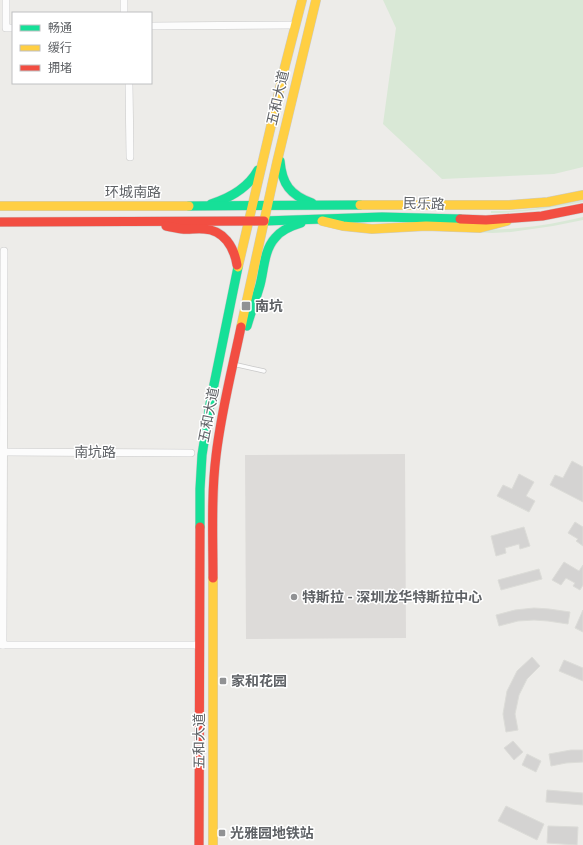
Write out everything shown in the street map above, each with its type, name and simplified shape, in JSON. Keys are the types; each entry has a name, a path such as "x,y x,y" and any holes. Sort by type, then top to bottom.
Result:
{"main road":[{"name":"五和大道","path":"199,845 200,489 202,455 210,404 237,269 302,0"},
{"name":"五和大道","path":"213,845 213,483 215,456 223,408 266,206 316,0"},
{"path":"281,146 280,157 282,176 289,190 301,199 322,206"},
{"path":"200,206 215,203 230,197 240,190 257,174 263,161"},
{"name":"民乐路","path":"266,206 496,206 534,204 583,195"},
{"name":"环城南路","path":"0,206 266,206"},
{"path":"145,222 146,206"},
{"name":"民乐路","path":"263,221 382,217 486,220 542,216 583,208"},
{"path":"233,364 257,295 270,244 279,233 285,229 314,219 343,226 410,231 426,226 480,228 515,218"},
{"path":"0,222 263,221"},
{"path":"145,222 180,229 206,229 217,232 226,238 232,246 236,257 237,269"}],"street":[{"path":"6,0 6,28 12,28"},
{"path":"124,0 124,12"},
{"path":"152,26 295,25"},
{"path":"129,84 130,158"},
{"path":"4,252 2,645 199,645"},
{"name":"南坑路","path":"2,452 191,453"}],"lane":[{"path":"233,364 264,371"}],"shaded area":[{"path":"405,454 406,638 246,639 245,455"}],"green space":[{"path":"383,0 583,0 583,167 554,174 442,179 383,124 396,28"},
{"path":"583,200 583,202 537,210 491,213 491,211 526,210"},
{"path":"583,217 583,220 511,232 471,232 512,229"}],"building":[{"path":"572,461 583,467 583,502 550,485 555,475 563,478"},
{"path":"519,474 534,482 526,496 535,501 529,512 497,496 503,485 512,489"},
{"path":"575,522 583,527 583,546 576,541 578,539 568,533"},
{"path":"524,527 530,546 520,549 519,544 505,548 506,553 496,556 491,536"},
{"path":"564,562 579,571 583,565 583,585 580,590 573,586 575,583 566,578 561,585 552,580"},
{"path":"539,569 542,579 501,590 498,580"},
{"path":"534,608 570,612 568,624 534,620 518,621 499,626 496,615 515,610"},
{"path":"583,610 583,632 575,628"},
{"path":"532,657 540,666 527,679 519,695 515,714 518,730 506,732 503,714 507,691 517,671"},
{"path":"564,660 583,668 583,681 559,671"},
{"path":"513,741 523,752 514,760 504,748"},
{"path":"571,750 583,750 583,762 551,766 549,754"},
{"path":"527,754 541,761 536,772 522,765"},
{"path":"547,790 583,793 583,805 546,802"},
{"path":"506,806 544,824 537,840 498,821"},
{"path":"548,826 578,827 577,845 547,843"}],"traffic: fast":[{"path":"280,161 283,176 288,188 304,200 312,203"},
{"path":"211,204 238,192 249,182 258,170"},
{"path":"189,206 360,205"},
{"path":"264,221 382,217 460,219"},
{"path":"247,326 260,285 266,254 271,243 277,235 290,227 301,223"},
{"path":"200,527 202,455 210,404 238,267"}],"traffic: slow":[{"path":"238,267 302,0"},
{"path":"241,327 277,162 316,0"},
{"path":"360,205 509,205 548,202 583,195"},
{"path":"0,206 189,206"},
{"path":"322,221 343,226 372,229 426,226 480,228 507,221"},
{"path":"213,578 213,845"}],"traffic: jam":[{"path":"460,219 486,220 542,216 583,208"},
{"path":"0,222 264,221"},
{"path":"166,226 185,229 204,229 217,233 222,236 231,246 237,265"},
{"path":"213,578 214,471 224,407 241,327"},
{"path":"199,845 200,527"}],"place":[{"name":"南坑","path":"246,306"},
{"name":"特斯拉 - 深圳龙华特斯拉中心","path":"294,597"},
{"name":"家和花园","path":"223,681"},
{"name":"光雅园地铁站","path":"222,833"}]}
